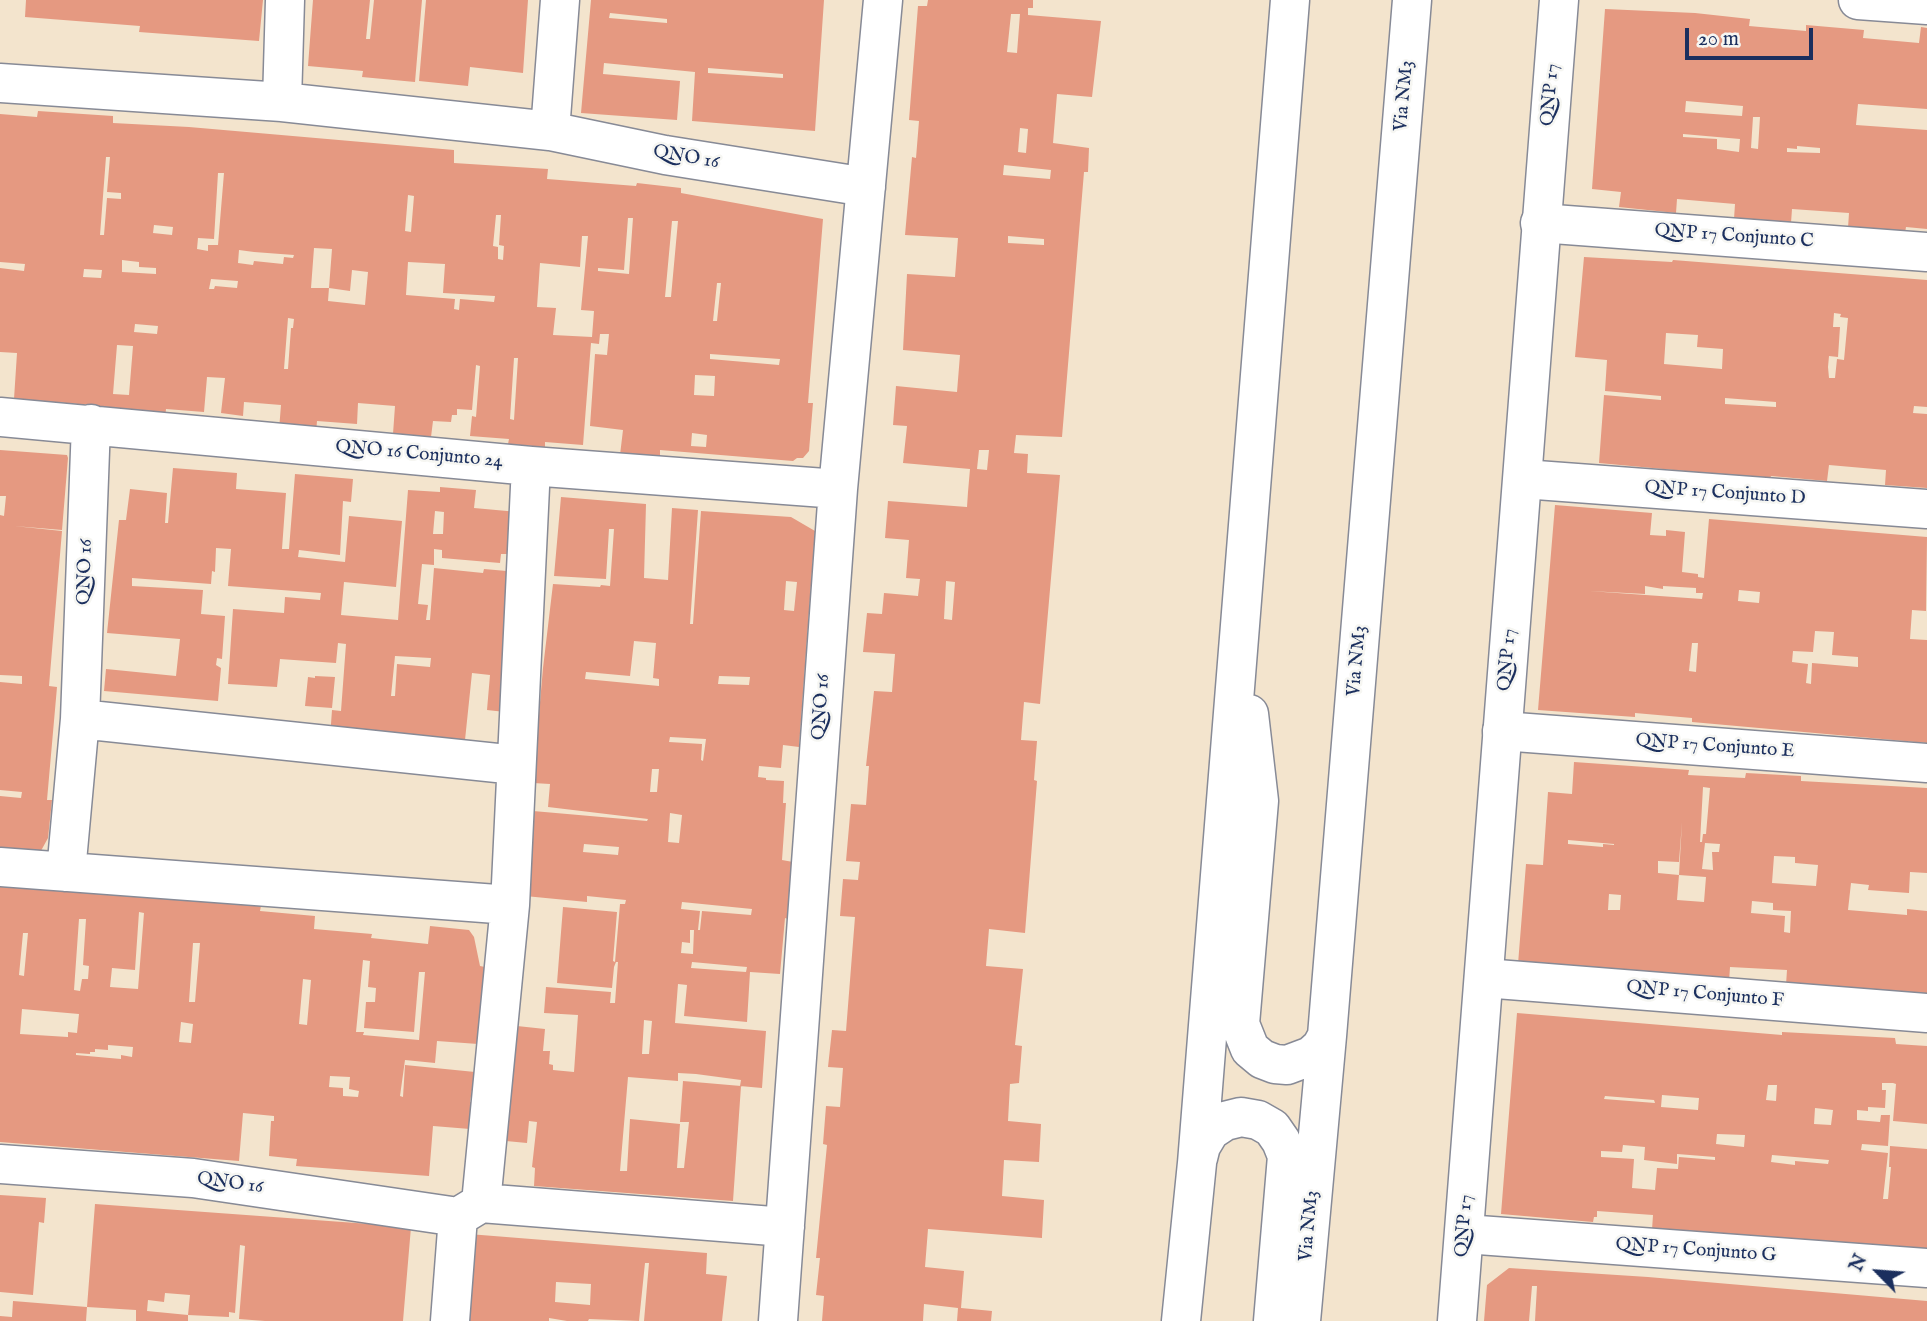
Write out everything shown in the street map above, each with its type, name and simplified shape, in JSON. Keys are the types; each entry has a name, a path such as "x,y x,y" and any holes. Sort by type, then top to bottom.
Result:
{"street":[{"path":"282,102 285,0"},
{"path":"550,131 560,0"},
{"name":"QNO 16","path":"778,1321 838,489 883,0"},
{"path":"1181,1321 1198,1163 1290,0"},
{"name":"Via NM3","path":"1301,1321 1412,0"},
{"name":"QNP 17","path":"1457,1321 1559,0"},
{"path":"1858,0 1927,5"},
{"name":"QNO 16","path":"0,83 282,102 550,131 665,155 866,187"},
{"name":"QNP 17 Conjunto C","path":"1540,223 1927,251"},
{"name":"QNO 16 Conjunto 24","path":"0,417 531,466 838,489"},
{"name":"QNO 16","path":"66,872 80,719 91,424"},
{"path":"450,1321 469,1210 510,905 531,466"},
{"name":"QNP 17 Conjunto D","path":"1524,479 1927,509"},
{"path":"1239,622 1259,801 1240,1024 1250,1049 1262,1059 1275,1064 1287,1065 1311,1056 1321,1047 1327,1036"},
{"path":"80,719 516,765"},
{"name":"QNP 17 Conjunto E","path":"1503,731 1927,763"},
{"path":"0,867 510,905"},
{"name":"QNP 17 Conjunto F","path":"1484,978 1927,1013"},
{"path":"1198,1163 1201,1146 1210,1131 1225,1121 1241,1117 1258,1120 1272,1128 1282,1140 1287,1156 1273,1321"},
{"name":"QNO 16","path":"0,1164 193,1178 469,1210 785,1227"},
{"name":"QNP 17 Conjunto G","path":"1465,1234 1927,1268"}],"building":[{"path":"26,0 263,0 259,41 139,32 140,26 25,17"},
{"path":"313,0 370,0 366,39 370,39 374,0 422,0 415,82 362,77 363,71 308,66"},
{"path":"426,0 528,0 523,73 470,67 468,86 419,81"},
{"path":"591,0 824,0 815,131 692,121 695,72 604,63 603,74 680,81 677,120 581,113","holes":["610,13 667,19 667,23 609,18","708,68 783,74 783,78 708,73"]},
{"path":"928,0 1033,0 1033,8 1028,8 1028,15 1101,21 1092,97 1057,94 1053,143 1089,148 1088,172 1084,172 1062,437 1016,435 1014,453 1028,454 1027,473 1060,475 1040,704 1024,702 1021,740 1037,741 1034,780 1037,781 1025,933 989,929 986,966 1023,969 1015,1045 1022,1046 1019,1083 1010,1084 1008,1121 1041,1124 1039,1162 1004,1160 1002,1196 1044,1200 1042,1238 928,1229 925,1267 964,1271 961,1308 992,1311 991,1321 957,1321 958,1308 924,1304 923,1321 822,1321 824,1296 816,1295 820,1258 816,1258 827,1145 823,1144 826,1106 840,1107 843,1068 828,1067 832,1030 846,1031 855,917 840,916 843,879 858,880 860,862 846,861 851,804 866,805 869,766 866,766 874,691 892,692 895,654 863,652 867,613 882,614 884,593 918,596 920,579 906,578 909,540 885,538 888,501 967,507 970,469 903,463 907,426 893,425 896,386 957,392 960,355 903,350 907,274 955,277 958,238 905,235 912,157 916,158 919,121 909,120 918,6 927,6","holes":["1011,14 1020,14 1017,53 1007,52","1020,128 1028,129 1026,153 1018,152","1004,165 1051,170 1050,179 1003,175","1008,236 1044,239 1044,245 1008,243","979,450 989,450 987,470 977,469","946,581 955,582 952,620 944,619"]},
{"path":"1605,9 1695,13 1750,19 1749,26 1806,31 1806,25 1864,30 1863,38 1919,43 1921,27 1927,28 1927,109 1858,104 1856,125 1927,130 1927,229 1906,227 1905,233 1848,228 1849,213 1792,209 1791,223 1734,219 1735,204 1677,199 1676,213 1619,207 1621,192 1592,189","holes":["1686,101 1743,106 1742,116 1685,112","1753,117 1760,117 1758,149 1751,148","1683,134 1740,139 1739,152 1717,149 1717,139 1683,137","1797,146 1820,148 1820,153 1787,152 1787,148 1797,149"]},
{"path":"38,111 113,116 113,123 454,150 454,163 548,169 547,179 681,188 681,193 823,219 808,403 813,403 809,451 803,458 793,461 660,450 660,458 620,455 623,430 590,426 595,354 607,355 609,334 600,334 599,344 591,343 583,445 545,442 545,447 508,444 509,439 470,436 472,416 476,417 480,366 476,365 472,410 457,409 457,415 452,415 451,422 433,421 431,437 393,434 395,406 358,403 357,424 317,421 316,433 279,430 281,405 244,402 243,416 221,413 225,378 207,377 204,412 166,409 165,419 128,417 91,405 14,399 17,353 0,352 0,268 24,271 25,264 0,262 0,114 37,117","holes":["106,157 110,157 107,192 121,193 121,199 107,198 104,235 100,235","218,173 224,173 218,245 208,245 208,251 197,249 198,238 214,239","408,195 414,196 411,232 405,231","496,215 501,215 499,245 504,246 503,260 498,259 498,247 493,246","628,218 633,218 629,274 598,271 598,268 624,270","672,221 678,221 671,297 665,297","154,225 173,227 172,235 153,233","582,236 588,236 581,310 594,311 592,337 553,335 556,308 537,307 540,263 580,267","314,248 332,249 329,288 311,288","239,250 294,255 293,258 284,257 283,264 254,261 253,265 238,263","122,260 139,262 139,267 156,268 156,274 122,272","408,262 445,264 443,293 495,296 494,302 460,299 459,310 454,309 455,299 406,295","84,269 102,270 101,278 83,277","352,270 368,272 365,305 328,301 329,288 350,291","211,279 238,281 237,288 215,286 214,289 209,289","717,283 721,283 717,321 713,321","288,318 294,319 288,369 284,369","135,324 158,326 157,334 134,332","117,345 133,346 129,395 113,394","710,354 780,359 779,365 710,359","514,358 518,358 514,420 510,419","695,375 715,376 714,396 694,395","692,433 707,435 706,447 691,446"]},
{"path":"1584,257 1673,260 1927,280 1927,407 1914,406 1913,413 1927,414 1927,488 1885,485 1886,470 1829,465 1827,481 1771,476 1770,479 1599,463 1604,395 1661,400 1661,396 1605,391 1607,360 1575,357","holes":["1834,313 1848,318 1844,360 1837,359 1835,378 1829,378 1829,356 1838,357 1840,327 1833,327","1666,333 1698,335 1697,347 1723,349 1722,369 1664,364","1725,398 1776,402 1776,407 1725,404"]},
{"path":"0,450 67,455 68,458 62,530 14,526 62,531 49,686 57,687 47,800 52,800 48,838 37,858 0,855 0,796 21,798 22,792 0,790 0,682 22,684 22,676 0,675 0,515 4,516 6,496 0,496"},
{"path":"173,468 237,473 236,489 286,493 282,549 289,549 295,474 353,479 351,502 343,501 340,555 299,550 298,557 345,562 349,516 402,521 396,587 344,582 341,615 398,620 408,490 440,492 440,487 476,490 474,508 518,512 514,554 501,554 500,563 442,558 442,550 434,549 434,565 422,564 418,604 428,605 426,620 430,620 434,568 483,573 484,569 518,572 505,712 487,710 490,675 472,673 465,740 330,738 332,710 341,711 346,644 338,643 336,663 280,659 277,687 228,684 233,609 284,613 285,597 320,600 321,593 228,586 231,549 216,548 215,572 212,571 211,584 132,578 132,586 203,590 201,614 225,616 222,659 217,658 216,665 221,668 218,701 104,691 106,669 176,676 180,639 107,633 119,520 126,520 130,489 167,493 165,523 168,523","holes":["435,511 444,512 443,534 433,534","395,656 431,658 430,667 397,664 395,696 391,696"]},
{"path":"561,497 646,504 644,578 668,580 672,508 698,510 690,624 693,624 701,511 791,517 815,531 799,747 783,745 781,768 759,766 758,777 784,781 783,803 786,803 782,860 793,862 780,974 750,972 747,1022 684,1016 687,985 678,984 675,1023 766,1031 762,1088 741,1086 733,1201 534,1186 535,1168 532,1167 537,1122 529,1121 527,1143 506,1141 517,1026 545,1029 543,1051 550,1051 549,1064 553,1065 553,1070 574,1072 578,1015 544,1013 546,987 611,992 610,1003 615,1003 618,962 614,967 612,988 557,983 563,907 617,912 615,962 620,904 625,904 626,900 587,896 587,902 525,896 533,811 648,819 548,807 550,784 533,783 553,584 610,586 614,529 609,529 606,579 554,576","holes":["786,581 797,582 794,611 784,610","634,641 656,643 653,678 659,679 659,686 585,679 586,672 630,676","719,676 750,677 749,685 718,684","670,737 706,739 703,761 702,744 669,742","652,769 659,769 657,792 650,792","670,813 682,815 679,843 668,842","584,844 619,847 618,855 583,852","682,902 752,909 751,915 702,911 698,930 700,911 681,909","690,930 694,930 693,954 681,953 682,942 690,943","692,962 747,967 746,972 691,968","644,1020 652,1021 649,1054 642,1054","678,1073 741,1080 740,1086 683,1081 680,1122 689,1122 684,1168 677,1168 680,1124 630,1119 627,1171 620,1171 628,1077 678,1081"]},
{"path":"1555,505 1652,513 1650,535 1666,536 1666,530 1685,532 1682,572 1698,574 1698,577 1704,578 1709,519 1927,537 1926,611 1912,610 1910,639 1927,640 1927,743 1692,722 1692,718 1635,713 1635,717 1538,710","holes":["1645,586 1663,589 1663,586 1696,588 1696,593 1703,593 1702,599 1589,591 1645,594","1739,590 1760,592 1759,603 1738,601","1815,631 1834,632 1832,655 1858,657 1858,667 1812,663 1811,684 1806,683 1808,664 1792,662 1793,651 1813,652","1692,643 1698,643 1696,672 1689,671"]},
{"path":"308,677 335,677 332,708 305,706"},
{"path":"1574,762 1689,770 1688,775 1745,778 1746,773 1801,776 1801,781 1927,788 1927,873 1910,872 1909,893 1868,890 1869,885 1851,883 1848,910 1907,915 1907,909 1927,911 1927,998 1786,985 1787,970 1730,967 1729,982 1518,964 1526,864 1543,865 1548,792 1572,794","holes":["1703,787 1710,788 1706,834 1703,834 1700,842","1682,822 1679,875 1658,873 1658,861 1679,862","1568,840 1614,844 1603,844 1603,847 1568,844","1705,843 1720,844 1719,852 1712,852 1713,870 1702,869","1774,856 1795,857 1795,863 1818,865 1816,886 1772,883","1679,875 1706,877 1704,902 1677,900","1609,894 1621,895 1620,910 1608,910","1752,901 1773,903 1773,910 1791,911 1790,933 1784,932 1785,916 1751,913"]},
{"path":"0,886 261,906 260,911 315,916 314,929 372,934 371,938 428,944 430,926 469,930 474,937 480,966 485,967 478,1044 437,1041 435,1063 405,1060 400,1096 403,1097 405,1065 475,1072 470,1102 470,1129 433,1126 429,1176 296,1166 297,1159 269,1156 271,1121 274,1121 274,1116 243,1113 239,1161 0,1142","holes":["139,912 144,913 138,989 110,987 112,968 135,970","79,919 86,919 83,965 89,966 88,979 82,979 80,991 74,990","23,933 28,933 24,976 19,975","193,943 200,943 195,1002 189,1002","363,960 370,961 368,987 376,988 375,1002 366,1002 364,1028 414,1032 419,972 425,972 419,1040 363,1035 364,1032 356,1032","303,979 311,980 307,1025 299,1024","22,1009 79,1014 77,1033 68,1032 68,1037 20,1034","181,1022 193,1024 191,1043 179,1042","108,1045 133,1047 132,1057 121,1055 121,1059 76,1055 95,1052 95,1049 108,1050","330,1076 350,1077 349,1089 359,1091 358,1097 343,1096 343,1088 329,1087"]},
{"path":"1517,1013 1782,1035 1782,1032 1895,1038 1896,1044 1927,1046 1927,1124 1893,1121 1896,1084 1893,1083 1882,1083 1882,1090 1886,1090 1885,1108 1868,1107 1868,1111 1857,1110 1857,1120 1880,1122 1881,1115 1890,1115 1888,1146 1862,1144 1861,1150 1888,1153 1883,1199 1888,1199 1890,1146 1927,1149 1927,1251 1652,1230 1653,1215 1597,1211 1593,1222 1501,1214","holes":["1768,1085 1777,1085 1776,1101 1766,1100","1662,1095 1699,1098 1698,1110 1661,1107","1605,1096 1654,1100 1655,1103 1604,1099","1815,1108 1833,1110 1831,1125 1814,1124","1717,1134 1745,1135 1744,1147 1716,1144","1623,1145 1645,1147 1644,1160 1677,1164 1677,1154 1715,1157 1715,1160 1679,1157 1678,1169 1657,1168 1655,1190 1632,1188 1634,1159 1601,1157 1601,1151 1622,1152","1772,1155 1829,1160 1828,1164 1795,1161 1795,1165 1771,1162"]},
{"path":"0,1195 46,1198 44,1223 39,1222 33,1295 0,1292"},
{"path":"95,1204 411,1227 403,1321 239,1319 245,1246 240,1245 235,1313 229,1312 229,1317 188,1315 188,1321 136,1321 136,1310 87,1307","holes":["165,1293 190,1295 188,1315 147,1311 148,1300 164,1302"]},
{"path":"456,1233 707,1253 706,1274 727,1276 722,1321 644,1321 649,1263 645,1263 639,1321 567,1321 549,1318 549,1321 442,1321","holes":["556,1282 591,1284 590,1305 555,1302"]},
{"path":"1509,1268 1927,1301 1927,1321 1535,1321 1537,1286 1532,1286 1529,1321 1484,1321 1487,1285"},
{"path":"13,1301 87,1307 86,1321 0,1321 0,1316 12,1317"}]}
